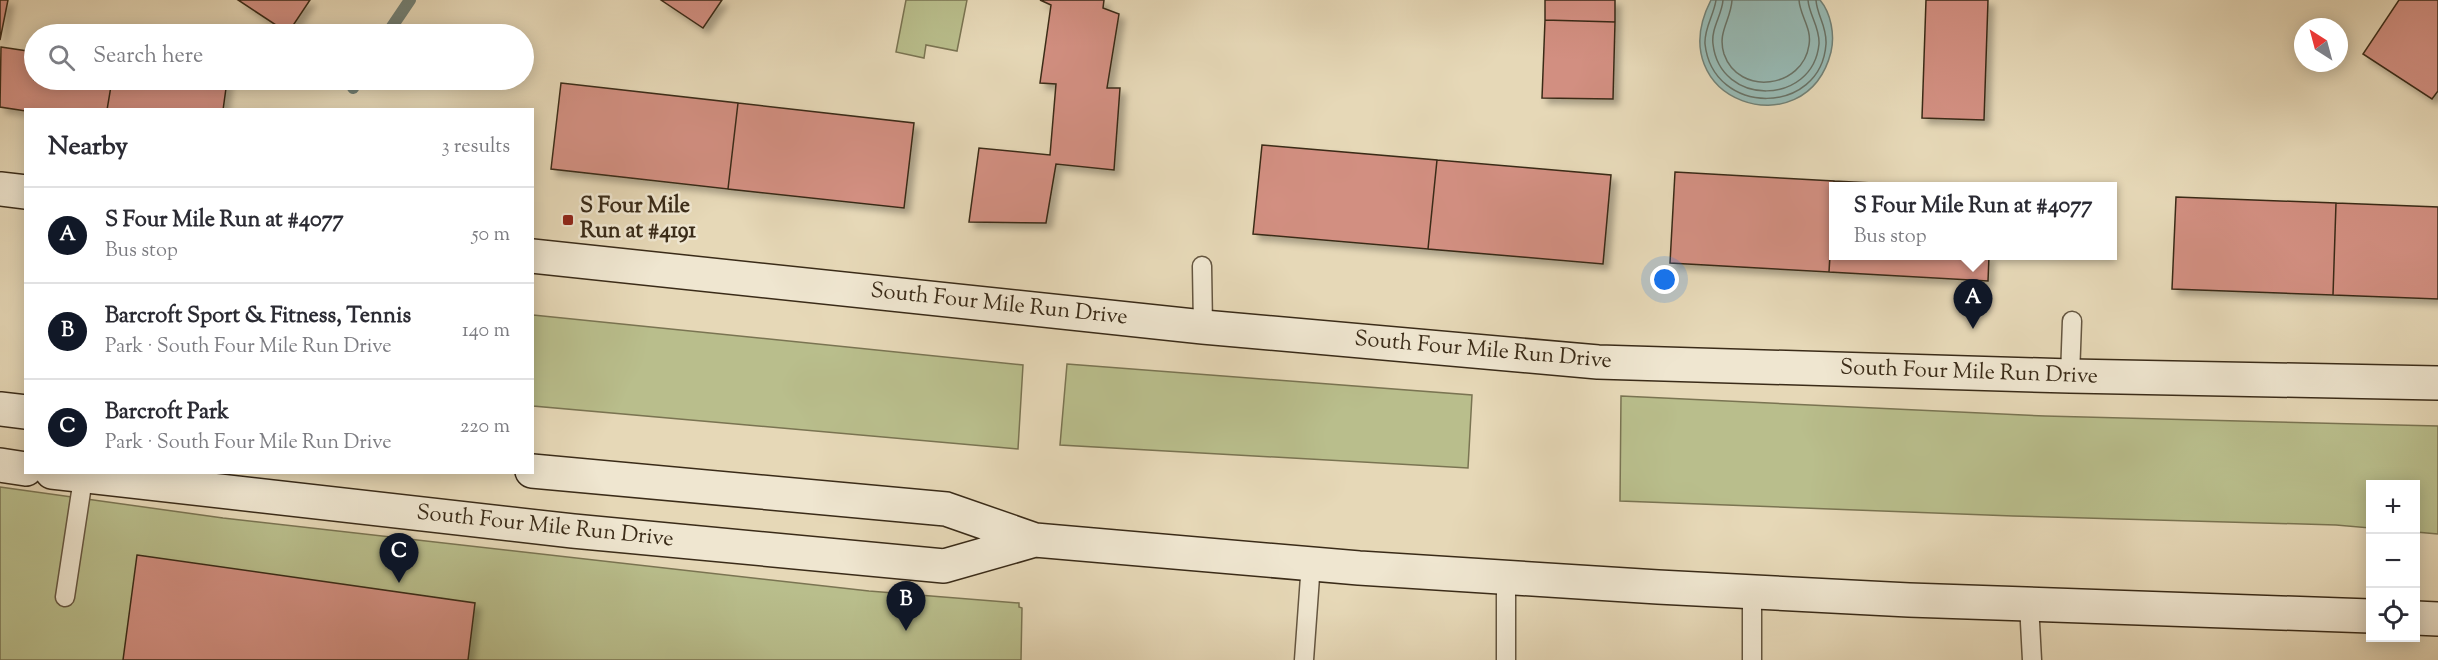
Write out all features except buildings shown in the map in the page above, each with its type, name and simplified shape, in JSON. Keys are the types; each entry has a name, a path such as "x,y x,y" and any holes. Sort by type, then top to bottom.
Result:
{"main road":[{"path":"0,189 24,192"},
{"name":"South Four Mile Run Drive","path":"534,256 1203,327 1598,362 2070,376 2438,383"},
{"path":"0,408 24,412"},
{"path":"0,465 24,469"},
{"name":"South Four Mile Run Drive","path":"534,471 946,509 1035,540 1311,563 1752,592 2366,616"},
{"name":"South Four Mile Run Drive","path":"73,474 573,531 944,566 1035,540"},
{"path":"2420,618 2438,619"}],"lane":[{"path":"1202,266 1203,327"},
{"path":"2070,376 2072,321"},
{"path":"65,597 73,474"},
{"path":"1304,660 1311,563"},
{"path":"1506,577 1506,660"},
{"path":"1752,592 1752,660"},
{"path":"2029,604 2032,660"}],"green space":[{"path":"906,0 967,0 957,51 926,45 924,58 896,52"},
{"path":"534,315 1023,365 1018,449 534,406"},
{"path":"1067,364 1472,395 1468,468 1060,445"},
{"path":"1621,396 2045,416 2438,426 2438,534 2420,532 2420,480 2366,480 2366,528 1620,501"},
{"path":"0,487 223,518 869,591 1019,603 1019,607 1022,608 1021,660 0,660"}],"water":[{"path":"1711,0 1820,0 1831,24 1833,39 1831,52 1817,82 1794,99 1768,105 1742,101 1720,87 1704,65 1700,35"}],"waterway":[{"path":"394,24 410,0"}],"place":[{"name":"S Four Mile Run at #4191","path":"568,220"},
{"name":"S Four Mile Run at #4077","path":"1973,329"},
{"name":"Barcroft Park","path":"399,583"},
{"name":"Barcroft Sport & Fitness, Tennis","path":"906,631"}]}
